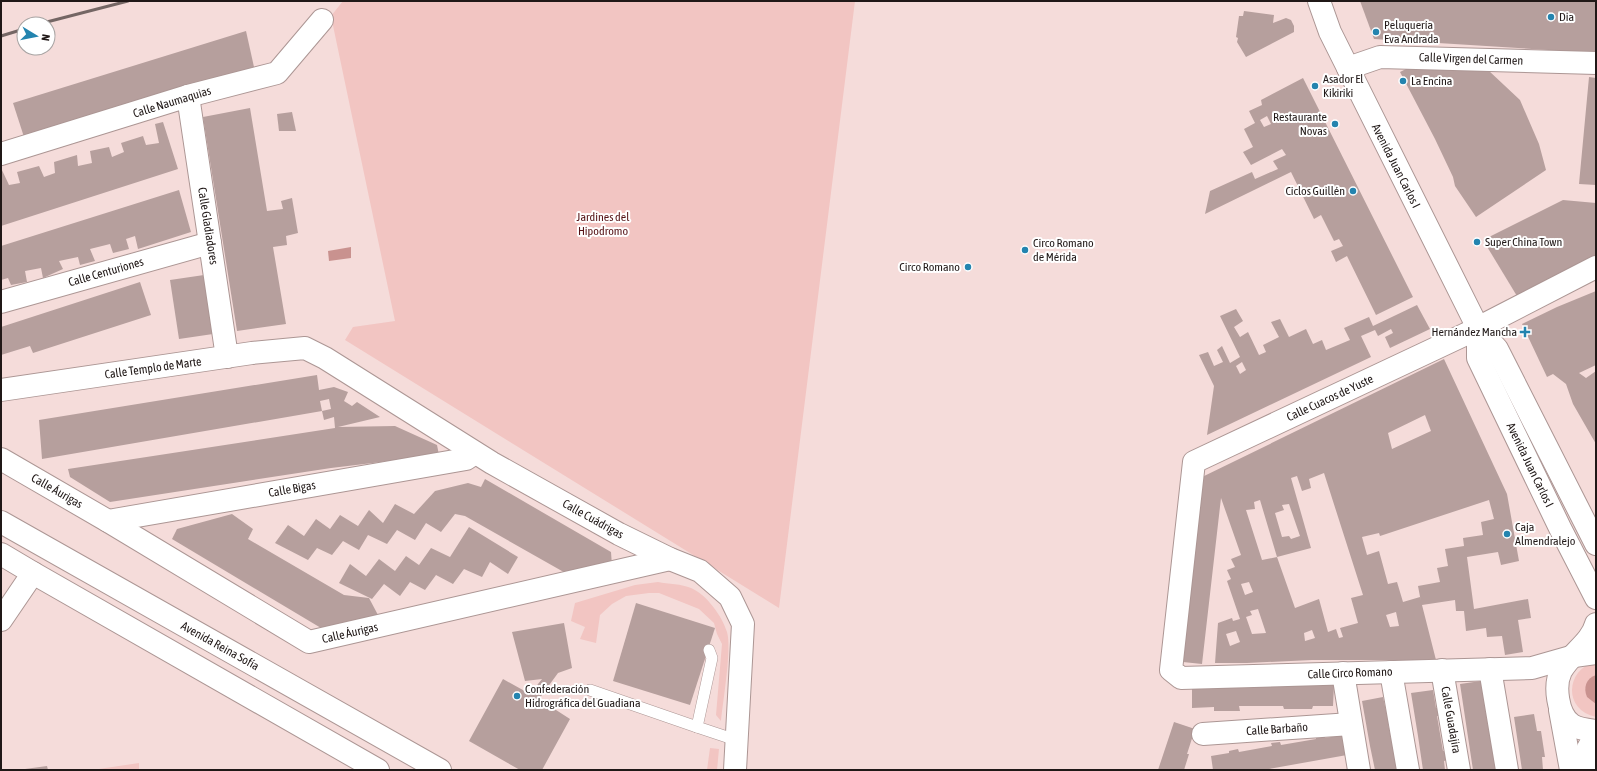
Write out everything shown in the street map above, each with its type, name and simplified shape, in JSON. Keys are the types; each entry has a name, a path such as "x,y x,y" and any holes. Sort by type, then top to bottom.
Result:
{"main road":[{"name":"Avenida Juan Carlos I","path":"1319,1 1330,32 1472,331 1478,358 1560,528 1596,598"},
{"name":"Calle Naumaquias","path":"1,154 188,96 277,72 322,20"},
{"name":"Calle Virgen del Carmen","path":"1348,68 1380,57 1596,63"},
{"name":"Calle Gladiadores","path":"188,96 227,357"},
{"name":"Calle Centuriones","path":"1,302 210,242"},
{"name":"Calle Cuacos de Yuste","path":"1171,670 1194,462 1472,331 1596,268"},
{"name":"Avenida Juan Carlos I","path":"1472,331 1497,349 1596,544"},
{"name":"Calle Templo de Marte","path":"1,390 227,357 305,348"},
{"name":"Calle Cuádrigas","path":"305,348 325,358 475,453 619,534 670,559 700,571 730,597 743,624 734,770"},
{"name":"Calle Bigas","path":"108,521 466,459 475,453"},
{"name":"Calle Áurigas","path":"1,459 108,521 309,642 670,559"},
{"name":"Avenida Reina Sofía","path":"2,523 440,770"},
{"path":"1,554 378,770"},
{"path":"1,620 33,573"},
{"path":"1571,770 1558,700 1561,671 1593,634 1596,624"},
{"name":"Calle Circo Romano","path":"1171,670 1181,678 1532,668 1574,656 1596,653"},
{"path":"1532,668 1558,700 1572,725 1596,731"},
{"path":"1490,669 1507,770"},
{"name":"Calle Guadajira","path":"1442,670 1459,770"},
{"path":"1391,672 1408,770"},
{"path":"1343,673 1359,770"},
{"name":"Calle Barbaño","path":"1203,734 1351,724"},
{"path":"1585,770 1584,757 1591,743 1596,738"}],"lane":[{"path":"697,726 712,658 708,650"},
{"path":"590,690 736,740"}],"green space":[{"name":"Jardines del Hipodromo","path":"343,1 855,1 779,608 345,340 353,327 395,321 331,16"},
{"path":"658,582 683,586 697,591 708,601 722,619 727,632 728,650 727,675 721,721 716,715 722,644 714,623 699,609 659,593 626,596 612,604 600,615 596,643 580,639 585,627 571,621 575,603 635,585"},
{"path":"1596,661 1596,717 1585,713 1578,707 1573,699 1572,690 1578,673 1586,666"},
{"path":"710,748 719,749 717,770 707,770"},
{"path":"139,763 139,770 92,770"}],"shaded area":[{"path":"351,247 351,258 329,261 328,251"},
{"path":"1596,675 1596,704 1587,697 1585,687 1590,678"}],"building":[{"path":"1360,1 1596,1 1596,53 1374,39"},
{"path":"1244,11 1274,15 1273,23 1286,18 1291,20 1294,26 1294,32 1246,57 1237,42 1238,38 1236,37 1239,16 1243,16"},
{"path":"246,31 254,67 24,137 13,103"},
{"path":"1406,69 1488,70 1520,100 1539,144 1546,170 1476,217 1455,186 1453,177 1435,139 1400,72"},
{"path":"1589,77 1596,78 1596,185 1579,184"},
{"path":"1303,78 1413,297 1376,315 1347,256 1336,262 1331,251 1343,246 1339,239 1334,241 1321,215 1314,219 1291,172 1205,214 1210,191 1252,172 1255,179 1278,169 1273,161 1286,155 1282,149 1251,165 1243,152 1253,147 1244,129 1255,123 1249,111 1262,105 1261,100","holes":["1267,116 1271,124 1264,127 1260,120"]},
{"path":"250,108 267,211 283,209 281,201 292,198 298,233 286,236 287,245 273,247 286,324 237,331 203,117"},
{"path":"292,112 296,131 279,131 277,114"},
{"path":"163,122 178,169 1,226 1,168 9,185 20,183 17,172 39,166 44,177 55,173 54,162 77,155 78,166 92,163 90,151 109,147 112,157 124,152 121,143 143,136 146,145 159,143 155,124"},
{"path":"179,190 191,232 138,249 135,236 126,239 129,249 113,253 110,244 90,249 95,261 80,265 78,257 59,261 63,269 43,278 41,268 25,271 27,282 11,285 8,278 1,280 1,246"},
{"path":"1563,200 1596,203 1596,263 1520,301 1483,240"},
{"path":"204,275 213,334 179,339 170,280"},
{"path":"140,282 151,315 33,353 30,346 1,355 1,327"},
{"path":"1596,291 1596,365 1579,373 1586,378 1596,371 1596,444 1573,404 1566,384 1553,374 1547,377 1522,324 1557,307"},
{"path":"1417,305 1430,329 1390,348 1385,337 1393,333 1391,329 1378,336 1375,330 1361,336 1371,357 1207,435 1214,386 1199,355 1208,352 1214,366 1223,362 1217,350 1222,346 1230,363 1240,357 1220,316 1236,309 1243,321 1234,327 1240,337 1248,332 1259,355 1266,352 1263,345 1279,337 1271,322 1280,319 1289,337 1306,329 1313,344 1322,340 1326,350 1350,340 1344,328 1369,317 1373,326","holes":["1242,362 1246,370 1240,374 1236,366"]},
{"path":"1444,359 1507,494 1519,561 1501,565 1498,552 1467,557 1474,609 1528,599 1531,618 1518,620 1523,652 1505,655 1502,636 1487,637 1486,628 1466,631 1464,611 1456,611 1455,600 1422,605 1436,660 1312,660 1215,663 1218,623 1232,618 1233,621 1240,619 1227,581 1231,579 1227,570 1235,567 1231,559 1241,555 1221,498 1202,664 1183,662 1200,478","holes":["1425,415 1431,431 1392,449 1388,433","1324,473 1363,595 1351,598 1358,623 1340,628 1343,637 1339,638 1336,629 1328,632 1319,599 1295,608 1277,557 1311,548 1291,478 1297,476 1302,491 1311,488 1309,479","1260,500 1277,557 1262,560 1246,510 1255,509 1254,502","1489,500 1494,519 1481,522 1483,535 1463,538 1464,546 1445,549 1448,566 1437,568 1440,582 1418,586 1421,602 1420,597 1403,602 1397,582 1388,584 1379,551 1367,555 1362,537 1379,533 1380,536","1289,504 1300,536 1291,539 1289,536 1282,537 1275,513 1284,510 1282,505","1249,582 1253,592 1245,595 1241,584","1258,609 1266,633 1252,634 1246,617 1252,615 1250,611","1396,612 1399,626 1390,627 1386,615","1312,630 1315,638 1305,641 1304,633","1236,631 1240,642 1230,646 1226,634"]},
{"path":"317,375 319,390 334,387 348,392 344,401 352,406 357,402 380,417 338,427 395,426 437,445 439,455 331,468 110,502 70,477 68,469 335,428 334,417 324,420 322,411 42,459 39,420","holes":["329,399 331,409 322,411 320,401"]},
{"path":"485,479 611,552 612,566 569,575 465,516 455,514 441,532 426,523 415,540 397,530 387,544 368,535 359,550 343,541 332,555 317,548 308,560 275,543 288,525 304,536 316,519 330,529 340,515 358,526 369,510 383,523 395,504 414,514 435,491 468,483 481,487"},
{"path":"232,514 253,529 248,539 344,595 369,598 378,615 321,628 172,539 177,529"},
{"path":"469,527 518,557 508,574 490,562 482,577 464,569 453,584 436,575 425,590 410,582 400,596 384,584 372,599 339,583 350,564 366,576 379,559 395,571 406,556 419,565 431,548 450,557"},
{"path":"636,603 715,628 690,705 613,681"},
{"name":"Confederación Hidrográfica del Guadiana","path":"564,623 572,668 558,673 539,699 570,719 542,770 520,770 469,741 503,679 530,694 542,679 525,681 512,632"},
{"path":"1481,681 1484,698 1487,698 1488,708 1485,708 1491,743 1494,743 1495,752 1493,752 1496,770 1473,770 1460,684"},
{"path":"1334,685 1333,706 1313,706 1312,709 1284,709 1283,706 1239,706 1240,711 1214,711 1214,707 1192,708 1192,686"},
{"path":"1433,690 1436,708 1439,707 1440,716 1437,716 1443,751 1446,751 1448,760 1444,761 1445,770 1423,770 1411,693"},
{"path":"1383,697 1387,715 1390,715 1392,723 1388,723 1395,759 1398,759 1397,770 1375,770 1370,746 1362,701"},
{"path":"1534,714 1537,731 1541,731 1545,757 1542,757 1543,770 1522,770 1514,717"},
{"path":"1174,722 1195,729 1187,754 1189,754 1184,770 1158,770"},
{"path":"1324,734 1325,738 1343,735 1347,755 1263,770 1213,770 1211,756 1229,753 1229,751 1238,749 1239,752 1272,746 1271,743 1280,742 1281,745 1316,739 1316,736"},
{"path":"47,766 48,770 25,769"}],"railway":[{"path":"56,20 128,1"},
{"path":"1,36 16,31"}],"place":[{"name":"Dia","path":"1551,17"},
{"name":"Peluquería Eva Andrada","path":"1376,32"},
{"name":"La Encina","path":"1403,81"},
{"name":"Asador El Kikiriki","path":"1315,86"},
{"name":"Restaurante Novas","path":"1335,124"},
{"name":"Ciclos Guillén","path":"1353,191"},
{"name":"Super China Town","path":"1477,242"},
{"name":"Circo Romano de Mérida","path":"1025,250"},
{"name":"Circo Romano","path":"968,267"},
{"name":"Hernández Mancha","path":"1525,332"},
{"name":"Caja Almendralejo","path":"1507,534"},
{"name":"Confederación Hidrográfica del Guadiana","path":"517,696"}]}
